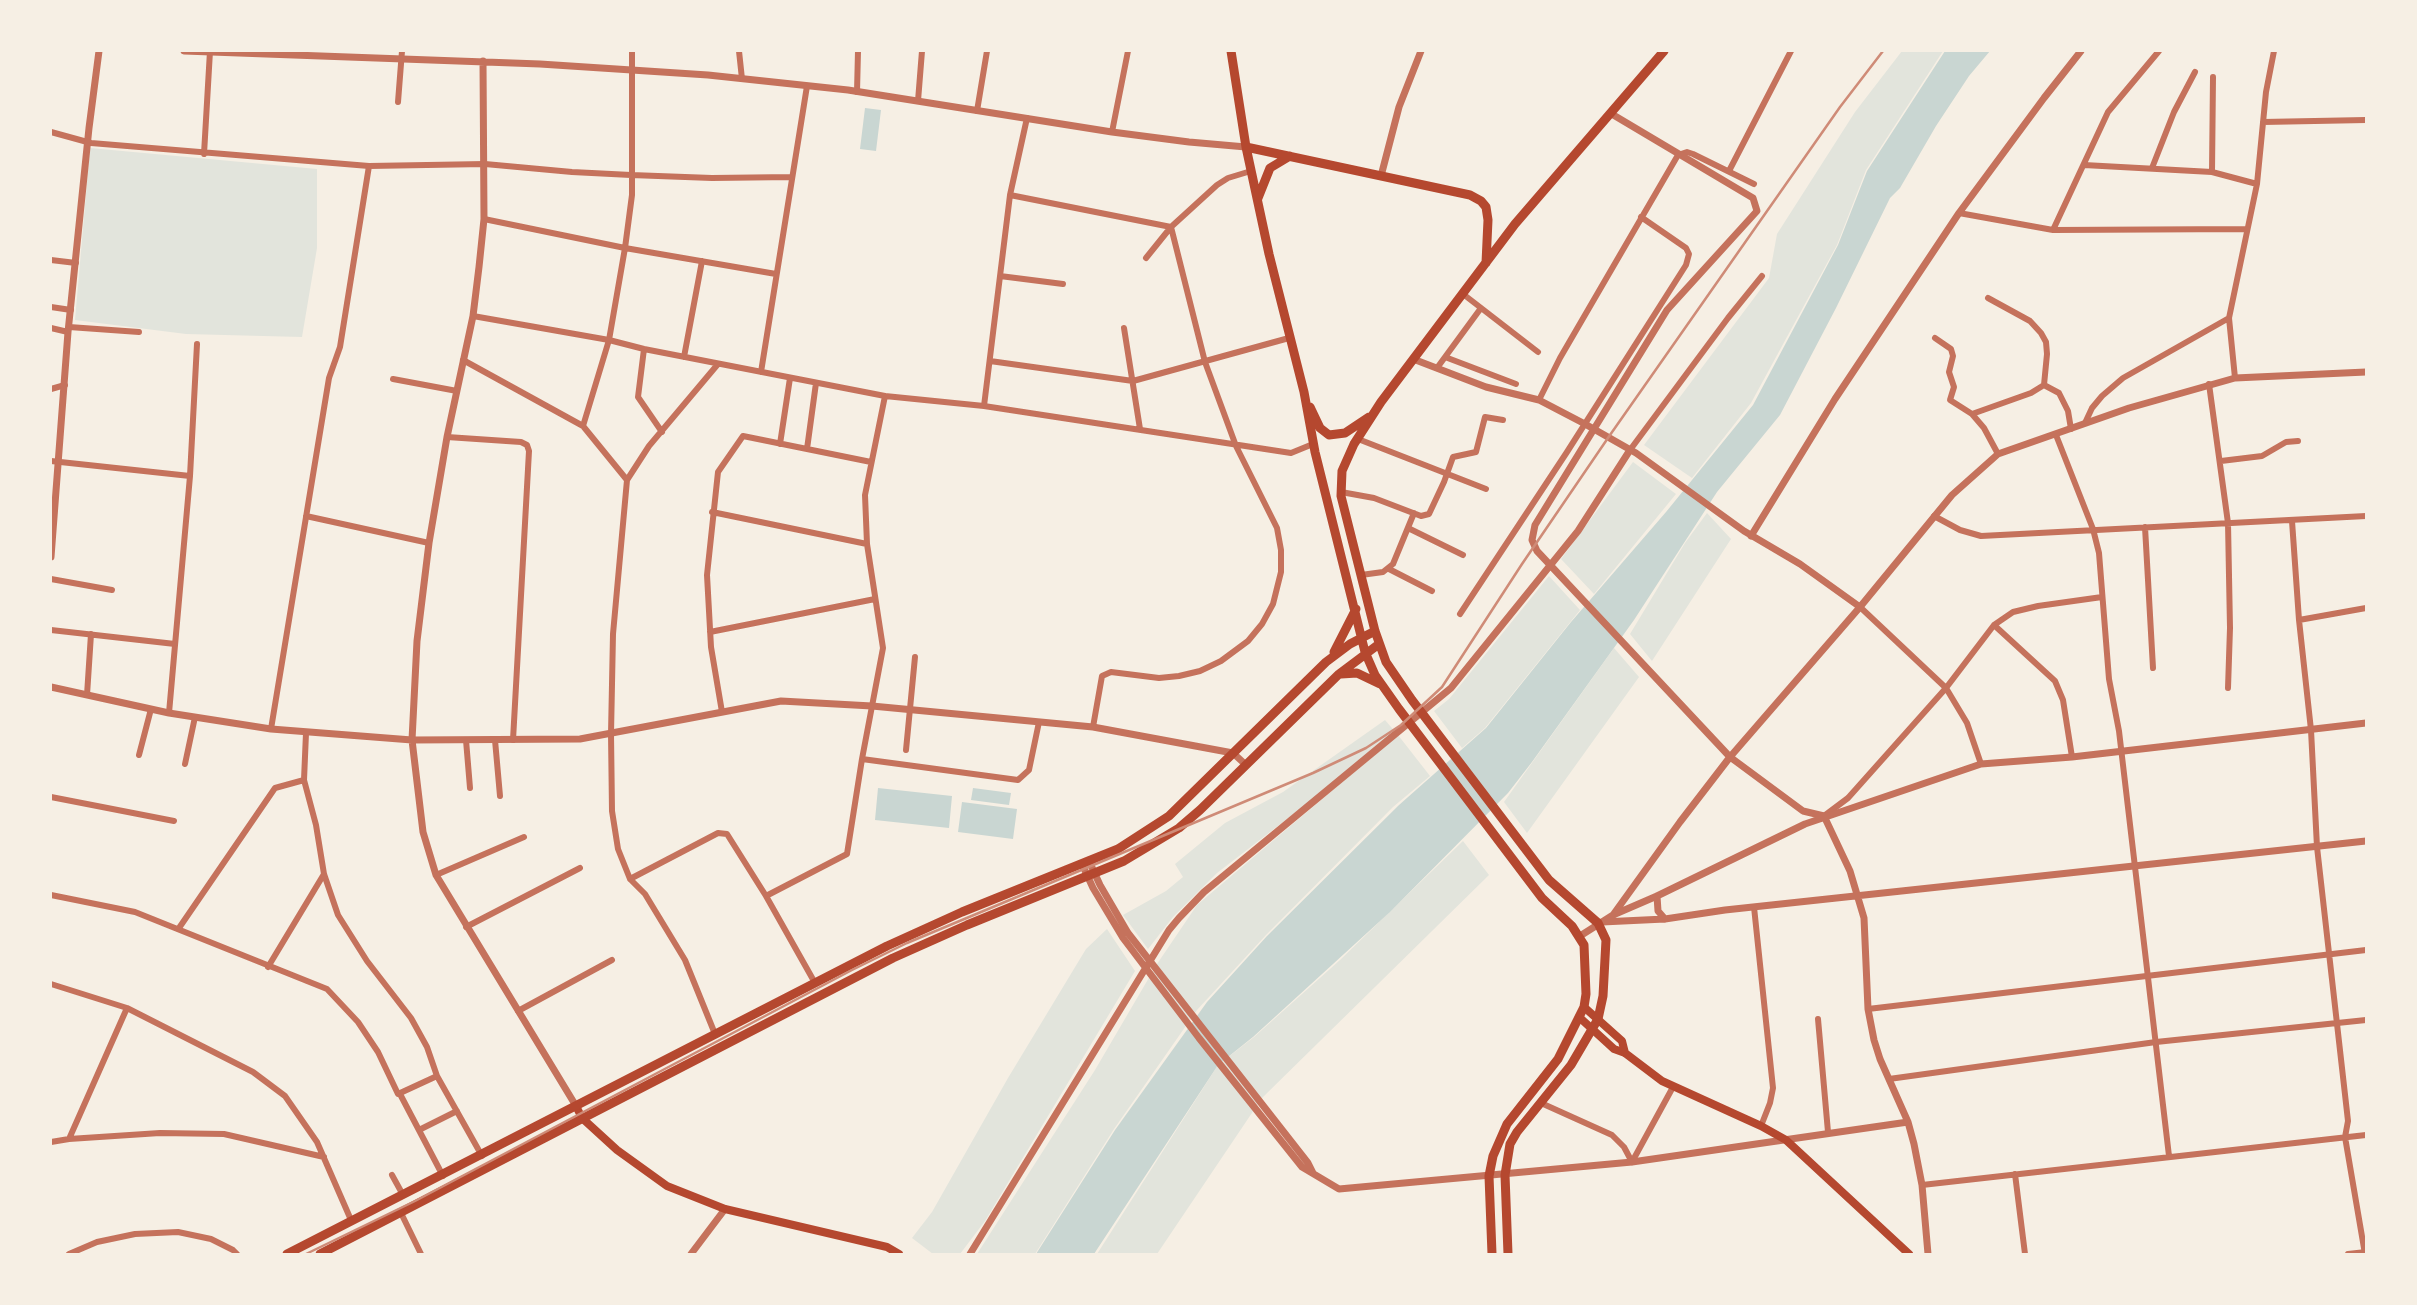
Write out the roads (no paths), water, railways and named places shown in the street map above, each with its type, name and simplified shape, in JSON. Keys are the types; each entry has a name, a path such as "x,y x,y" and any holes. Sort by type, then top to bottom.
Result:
{"main road":[{"path":"1231,51 1251,171 1304,393 1313,444 1365,652 1381,684 1542,898 1580,936 1586,955 1584,1007 1558,1059 1507,1125 1493,1156 1489,1176 1492,1254"},
{"path":"1508,1254 1505,1175 1510,1144 1571,1065 1598,1019 1604,996 1606,940 1598,922 1549,880 1386,662 1378,644 1341,489 1345,463 1356,442 1413,359 1515,224 1664,51"},
{"path":"1246,147 1470,195 1482,201 1486,207 1486,263"},
{"path":"1258,200 1263,180 1270,168 1290,156"},
{"path":"1304,393 1320,428 1329,435 1345,433 1374,413"},
{"path":"1326,662 1347,630 1356,609"},
{"path":"287,1254 887,946 962,912 1118,849 1169,816 1326,662 1375,631"},
{"path":"320,1254 893,958 1125,861 1179,828 1339,674 1378,644"},
{"path":"1339,674 1357,673 1381,684"},
{"path":"1584,1007 1622,1041 1625,1053"},
{"path":"1579,1017 1615,1049 1625,1053 1647,1072 1786,1140 1909,1254"},
{"path":"576,1106 582,1118 617,1150 667,1186 725,1209 887,1247 899,1254"}],"street":[{"path":"51,557 55,461 99,51"},
{"path":"184,51 402,55 633,69 857,92 1112,132 1246,147"},
{"path":"583,426 609,340 632,195 632,51"},
{"path":"739,51 742,79"},
{"path":"857,92 858,51"},
{"path":"918,101 922,51"},
{"path":"977,111 986,51"},
{"path":"1112,132 1128,51"},
{"path":"1381,176 1399,107 1421,51"},
{"path":"1730,171 1791,51"},
{"path":"1748,534 1959,213 2081,51"},
{"path":"2053,230 2108,112 2159,51"},
{"path":"2235,378 2229,318 2256,184 2274,51"},
{"path":"204,154 210,52"},
{"path":"398,102 402,55"},
{"path":"484,61 484,219 473,316 447,437 429,543 417,641 412,740 423,832 436,875 576,1106"},
{"path":"2152,168 2174,111 2195,72"},
{"path":"2212,172 2213,77"},
{"path":"761,372 807,86"},
{"path":"1610,113 1753,198 1757,211 1667,310 1535,525 1532,540 1537,551 1730,757 1803,811 1824,816"},
{"path":"984,406 1010,195 1027,118"},
{"path":"2263,122 2366,120"},
{"path":"51,132 88,143 369,166 485,164 631,175 792,177"},
{"path":"1232,146 1249,160"},
{"path":"1539,400 1678,155 1687,152 1754,184"},
{"path":"2084,165 2212,172 2256,184"},
{"path":"271,729 329,378 340,347 369,166"},
{"path":"1146,258 1171,227 1217,185 1228,178 1251,171"},
{"path":"1010,195 1171,227"},
{"path":"1959,213 2053,230 2247,229"},
{"path":"1460,614 1689,259 1686,248 1641,218"},
{"path":"484,219 776,275"},
{"path":"1093,727 1104,674 1111,672 1166,678 1200,671 1221,661 1255,633 1268,614 1281,572 1280,539 1273,518 1236,446 1205,362 1171,227"},
{"path":"51,260 76,263"},
{"path":"684,357 702,261"},
{"path":"1000,276 1063,284"},
{"path":"970,1254 1174,924 1203,892 1451,688 1578,531 1728,318 1762,276"},
{"path":"1462,294 1538,352"},
{"path":"1988,298 2030,321 2041,333 2046,342 2047,354 2044,385"},
{"path":"51,307 71,310"},
{"path":"1437,368 1481,308"},
{"path":"473,316 609,340 886,396 984,406 1292,453 1313,444"},
{"path":"2085,423 2102,396 2123,378 2229,318"},
{"path":"1569,321 1579,326"},
{"path":"51,328 139,332"},
{"path":"1124,328 1140,429"},
{"path":"990,361 1133,381 1289,338"},
{"path":"1935,338 1951,349 1954,356 1949,372 1954,387 1950,400 1972,414 1984,428 1998,454"},
{"path":"169,713 190,476 197,344"},
{"path":"644,349 638,397 662,432"},
{"path":"1445,357 1516,384"},
{"path":"1413,359 1486,387 1539,400 1585,424 1633,452 1748,534 1800,564 1860,607 1946,688 1967,723 1981,764"},
{"path":"463,360 583,426 627,480"},
{"path":"715,1034 685,960 645,894 630,879 618,849 612,811 611,734 613,634 627,480 649,446 718,364"},
{"path":"1613,915 1730,757 1860,607 1952,495 1998,454 2085,423 2235,378 2366,372"},
{"path":"780,444 790,378"},
{"path":"393,379 457,391"},
{"path":"807,449 816,383"},
{"path":"2209,384 2228,523 2228,688"},
{"path":"1972,414 2031,393 2044,385"},
{"path":"2044,385 2059,393 2068,411 2071,429"},
{"path":"51,389 65,386"},
{"path":"766,896 847,854 883,648 867,544 865,495 886,396"},
{"path":"1341,489 1422,516 1429,514 1450,461 1455,455 1476,452 1485,418 1503,420"},
{"path":"2056,435 2093,529 2099,554 2109,679 2121,750 2169,1156"},
{"path":"722,712 710,632 706,575 718,472 743,436 871,462"},
{"path":"447,437 520,442 527,445 529,451 513,740"},
{"path":"2221,461 2262,456 2286,442 2298,441"},
{"path":"1356,442 1486,489"},
{"path":"55,461 190,476"},
{"path":"712,512 867,544"},
{"path":"1362,575 1389,569 1414,513"},
{"path":"306,516 429,543"},
{"path":"1934,516 1960,530 1981,536 2366,516"},
{"path":"2292,521 2311,730 2317,847 2348,1121 2345,1137 2365,1253 2348,1254"},
{"path":"2145,527 2153,668"},
{"path":"1408,528 1463,555"},
{"path":"1389,569 1432,591"},
{"path":"51,579 112,590"},
{"path":"1824,816 1848,797 1946,688 1994,625 2013,612 2102,597"},
{"path":"710,632 875,599"},
{"path":"2300,620 2366,608"},
{"path":"1994,625 2056,681 2063,700 2072,757"},
{"path":"51,630 175,644"},
{"path":"87,695 90,634"},
{"path":"906,750 915,657"},
{"path":"51,687 169,713 271,729 412,740 580,739 781,701 872,706 1093,727 1233,753 1245,765"},
{"path":"139,755 151,709"},
{"path":"185,764 195,717"},
{"path":"862,759 1018,780 1030,770 1039,722"},
{"path":"1580,936 1598,922 1824,816 1981,764 2072,757 2366,723"},
{"path":"306,733 304,780 316,825 324,874 338,915 367,961 411,1018 427,1047 437,1076 482,1156"},
{"path":"466,740 470,788"},
{"path":"495,740 500,796"},
{"path":"178,928 275,788 304,780"},
{"path":"51,797 174,821"},
{"path":"1824,816 1859,896 1864,918 1868,1009 1874,1040 1908,1122 1922,1185 1928,1254"},
{"path":"630,879 718,833 727,834 815,983"},
{"path":"436,875 524,837"},
{"path":"1598,922 1665,919 1754,906 2366,841"},
{"path":"1086,863 1091,876 1153,980 1313,1174 1339,1189 1632,1162 1908,1122"},
{"path":"466,927 580,868"},
{"path":"268,967 324,874"},
{"path":"51,895 135,912 327,989 358,1022 378,1052 395,1091 400,1094 443,1176"},
{"path":"1657,896 1658,911 1665,919"},
{"path":"1754,906 1773,1088 1761,1126"},
{"path":"1868,1009 2366,950"},
{"path":"518,1011 611,960"},
{"path":"51,984 127,1008 253,1072 285,1096 317,1142 351,1220"},
{"path":"69,1139 127,1008"},
{"path":"1818,1018 1828,1132"},
{"path":"1889,1079 2156,1042 2366,1020"},
{"path":"400,1094 437,1076"},
{"path":"1632,1162 1673,1087"},
{"path":"1541,1103 1612,1135 1624,1147 1632,1162"},
{"path":"419,1130 457,1111"},
{"path":"51,1142 160,1133 225,1134 324,1157"},
{"path":"1922,1185 2366,1135"},
{"path":"2015,1174 2025,1254"},
{"path":"391,1175 403,1195"},
{"path":"691,1254 725,1209"},
{"path":"401,1213 421,1254"},
{"path":"69,1254 97,1242 135,1234 178,1232 211,1238 237,1254"}],"railway":[{"path":"306,1254 415,1201 907,943 1313,773 1366,748 1401,725 1442,687 1610,435 1840,107 1883,51"}]}
